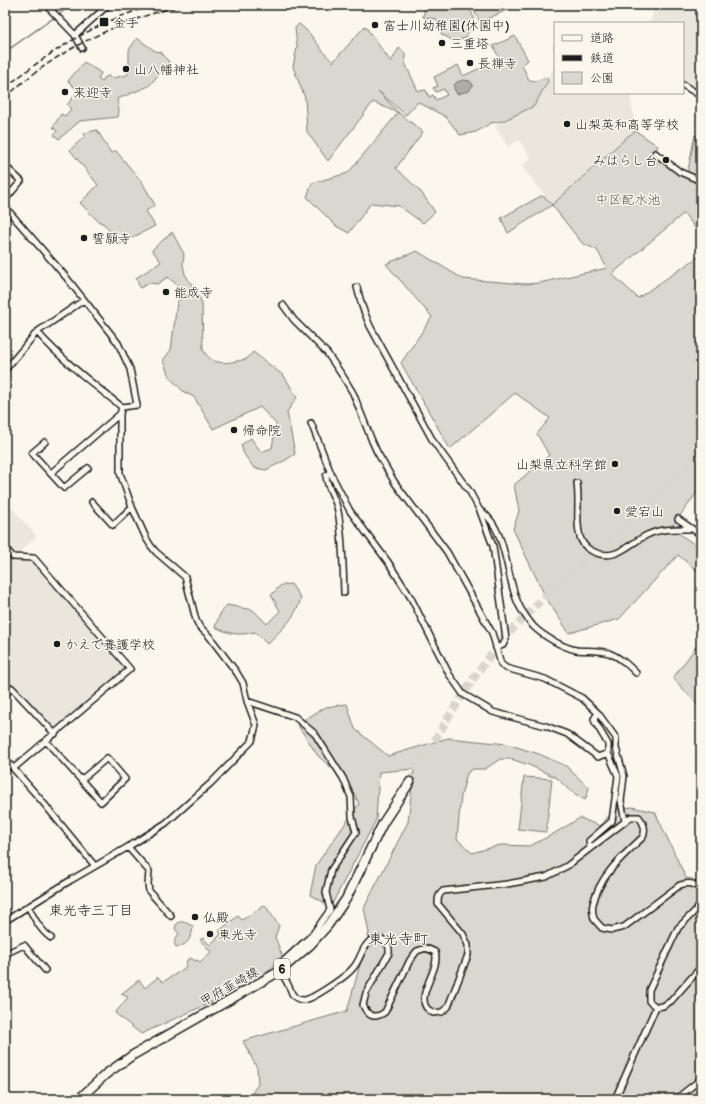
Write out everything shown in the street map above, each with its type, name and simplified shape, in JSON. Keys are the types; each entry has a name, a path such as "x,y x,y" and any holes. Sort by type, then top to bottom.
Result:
{"main road":[{"name":"甲府韮崎線","path":"79,1099 106,1074 133,1055 280,971 310,945 328,925 342,906 353,887 383,823 410,782"}],"street":[{"path":"46,5 75,35 82,48"},
{"path":"75,35 108,5"},
{"path":"684,86 701,96"},
{"path":"655,153 680,172 700,181 701,188"},
{"path":"5,166 21,181 5,200"},
{"path":"5,207 66,277 118,343 130,369 137,405 122,407 94,385 47,343 37,332"},
{"path":"358,288 362,306 370,326 433,441 470,492 480,511 492,546 506,639 504,645 496,648"},
{"path":"5,370 37,332 84,300"},
{"path":"283,305 294,320 327,353 344,378 377,452 395,483 447,552 492,633 501,664 506,668 545,679 582,698 598,713 616,738 616,748 624,776 621,801 625,821"},
{"path":"5,921 128,847 170,819 211,783 252,741 256,725 238,673 209,636 199,626 196,620 185,577 151,546 132,507 120,472 120,414 122,407"},
{"path":"51,473 120,414"},
{"path":"311,423 330,472 350,511 388,562 413,602 449,674 463,694 493,712 546,726 567,734 598,757 608,753"},
{"path":"45,442 32,453 64,488 88,468"},
{"path":"330,472 326,476 327,483 334,496 338,510 344,593"},
{"path":"577,483 577,518 579,533 587,549 596,553 605,556 614,555 654,532 671,529 692,529"},
{"path":"92,502 112,525 132,507"},
{"path":"480,511 487,516 498,535 520,608 534,626 557,643 574,649 608,653 621,658 636,672"},
{"path":"678,519 701,535"},
{"path":"5,548 13,557 34,558 130,669 14,768"},
{"path":"5,694 12,688 55,734"},
{"path":"247,701 295,717 315,734 343,778 351,797 352,817 356,832 331,870 326,892 330,910 312,935 279,965 280,971 289,985 293,995 299,999 305,1000 331,986 351,970 368,943 378,939 383,939 389,947 389,953 366,993 363,1005 365,1011 369,1015 379,1016 385,1012 414,954 417,951 426,948 436,952 437,962 428,984 424,1000 426,1007 433,1013 442,1012 448,1007 466,963 468,950 463,934 438,904 438,896 443,891 507,884 546,877 567,866 631,817 639,818 645,831 614,865 602,882 593,904 594,919 602,928 612,930 624,927 680,885 687,883 693,884 701,890"},
{"path":"590,848 589,841 612,821 618,776 608,753 608,744 595,722 594,718 598,713"},
{"path":"46,741 81,780 101,802 125,779 107,758 81,780"},
{"path":"5,759 95,866"},
{"path":"128,847 149,871 149,891 171,916"},
{"path":"701,903 695,912 678,928 649,990 649,1001 656,1007 663,1006 671,1001 701,967"},
{"path":"28,906 45,934 51,938"},
{"path":"5,954 24,945 45,970"},
{"path":"615,1099 656,1007"},
{"path":"676,1099 701,1079"}],"shaded area":[{"path":"655,5 699,5 701,7 701,96 684,86 684,22 649,22 652,19"},
{"name":"山梨英和高等学校","path":"554,64 554,94 631,94 636,131 628,136 552,205 522,166 531,158 519,140 508,147 495,126 534,106 548,81"},
{"path":"463,80 470,81 473,85 469,91 457,94 454,89 454,85"},
{"name":"かえで養護学校","path":"5,501 37,536 14,557 34,558 130,669 55,734 12,688 5,694"}],"green space":[{"path":"435,5 447,7 452,5 468,5 474,18 466,38 453,42 449,38 442,35 436,19 423,17 425,8"},
{"path":"471,5 502,5 505,11 480,22"},
{"path":"299,24 308,32 333,62 365,26 391,62 399,48 405,53 405,63 418,91 426,90 429,97 433,95 436,100 447,95 444,89 436,92 433,88 438,86 434,77 458,65 463,76 487,65 489,70 499,64 503,65 493,46 515,36 528,60 522,65 529,80 536,81 547,77 548,81 534,106 503,121 491,123 476,132 460,135 446,117 418,102 406,115 378,91 398,112 423,132 396,168 421,192 435,212 423,223 399,206 371,203 349,233 336,226 307,197 312,183 348,173 398,113 373,102 328,161 307,132 305,98 293,67 297,47 295,28"},
{"path":"137,38 155,51 161,52 169,62 149,86 117,99 119,111 118,117 80,121 59,139 54,135 57,131 53,127 61,114 65,116 71,109 67,105 78,91 68,81 84,62 101,73 98,79 102,82 104,78 108,76 113,78 127,75 131,66 129,64 129,50"},
{"path":"97,130 111,153 116,151 142,182 155,205 146,211 155,226 120,244 104,224 98,221 80,203 98,185 70,150 85,136 84,133"},
{"name":"中区配水池","path":"636,131 658,146 655,153 687,175 695,135 701,137 701,236 683,214 612,274 638,298 701,255 701,487 671,528 701,549 701,574 678,555 619,619 569,633 546,598 513,529 519,511 514,485 549,455 537,434 550,418 515,393 450,449 401,363 432,317 386,264 417,251 463,279 525,284 539,283 607,268 597,250 582,243 552,205 628,136"},
{"path":"541,196 546,198 552,205 508,233 501,218"},
{"path":"172,232 184,254 183,265 185,274 200,298 202,304 203,349 207,355 211,359 222,363 247,359 253,352 284,376 297,397 287,412 295,454 266,470 254,468 244,454 241,445 251,438 261,452 272,448 276,424 260,407 213,429 194,397 184,392 169,377 163,360 171,350 177,302 186,293 168,277 157,284 150,283 140,288 136,278 161,262 152,250"},
{"path":"291,584 301,598 299,605 292,618 283,629 267,644 255,632 234,634 215,627 220,614 227,605 253,610 267,624 280,611 271,595 281,585"},
{"path":"701,640 701,709 673,678"},
{"path":"347,704 355,729 388,756 448,738 507,744 539,754 566,766 589,788 585,800 569,790 557,778 529,765 511,759 500,759 485,769 473,769 467,773 461,796 457,839 472,853 500,845 530,846 580,818 600,826 614,810 632,807 655,812 686,878 692,879 701,884 701,1099 248,1099 258,1084 257,1068 243,1041 347,1011 369,933 364,908 408,822 414,769 379,772 376,820 331,906 310,895 316,865 359,804 355,795 343,778 318,756 297,724 326,707"},
{"path":"524,777 552,779 546,832 518,829"},
{"path":"265,905 279,926 275,937 282,955 269,971 234,992 141,1034 115,1013 128,997 121,994 139,980 145,988 158,977 163,982 185,968 187,960 191,958 200,962 211,952 200,940 203,938 210,945 221,934 219,931 238,916 242,920"},
{"path":"179,922 184,922 193,926 192,934 189,940 184,945 176,947 175,940 179,934 175,929"}],"waterway":[{"path":"58,15 71,5"},
{"path":"5,52 55,17"}],"tunnel":[{"path":"410,782 448,718 476,675 501,641 541,600 701,456"}],"railway":[{"path":"5,88 57,49 76,38 114,19 155,5"},
{"path":"5,98 24,81 45,66 66,52 89,40 136,19 185,5"}],"place":[{"name":"金手","path":"104,22"},
{"name":"富士川幼稚園(休園中)","path":"375,25"},
{"name":"三重塔","path":"442,43"},
{"name":"長禅寺","path":"470,63"},
{"name":"山八幡神社","path":"126,69"},
{"name":"来迎寺","path":"65,92"},
{"name":"山梨英和高等学校","path":"567,124"},
{"name":"みはらし台","path":"666,160"},
{"name":"誓願寺","path":"84,238"},
{"name":"能成寺","path":"166,292"},
{"name":"帰命院","path":"234,430"},
{"name":"山梨県立科学館","path":"615,464"},
{"name":"愛宕山","path":"617,511"},
{"name":"かえで養護学校","path":"57,644"},
{"name":"仏殿","path":"195,917"},
{"name":"東光寺","path":"210,934"}],"district":[{"name":"東光寺三丁目","path":"91,910"},
{"name":"東光寺町","path":"398,939"}]}
